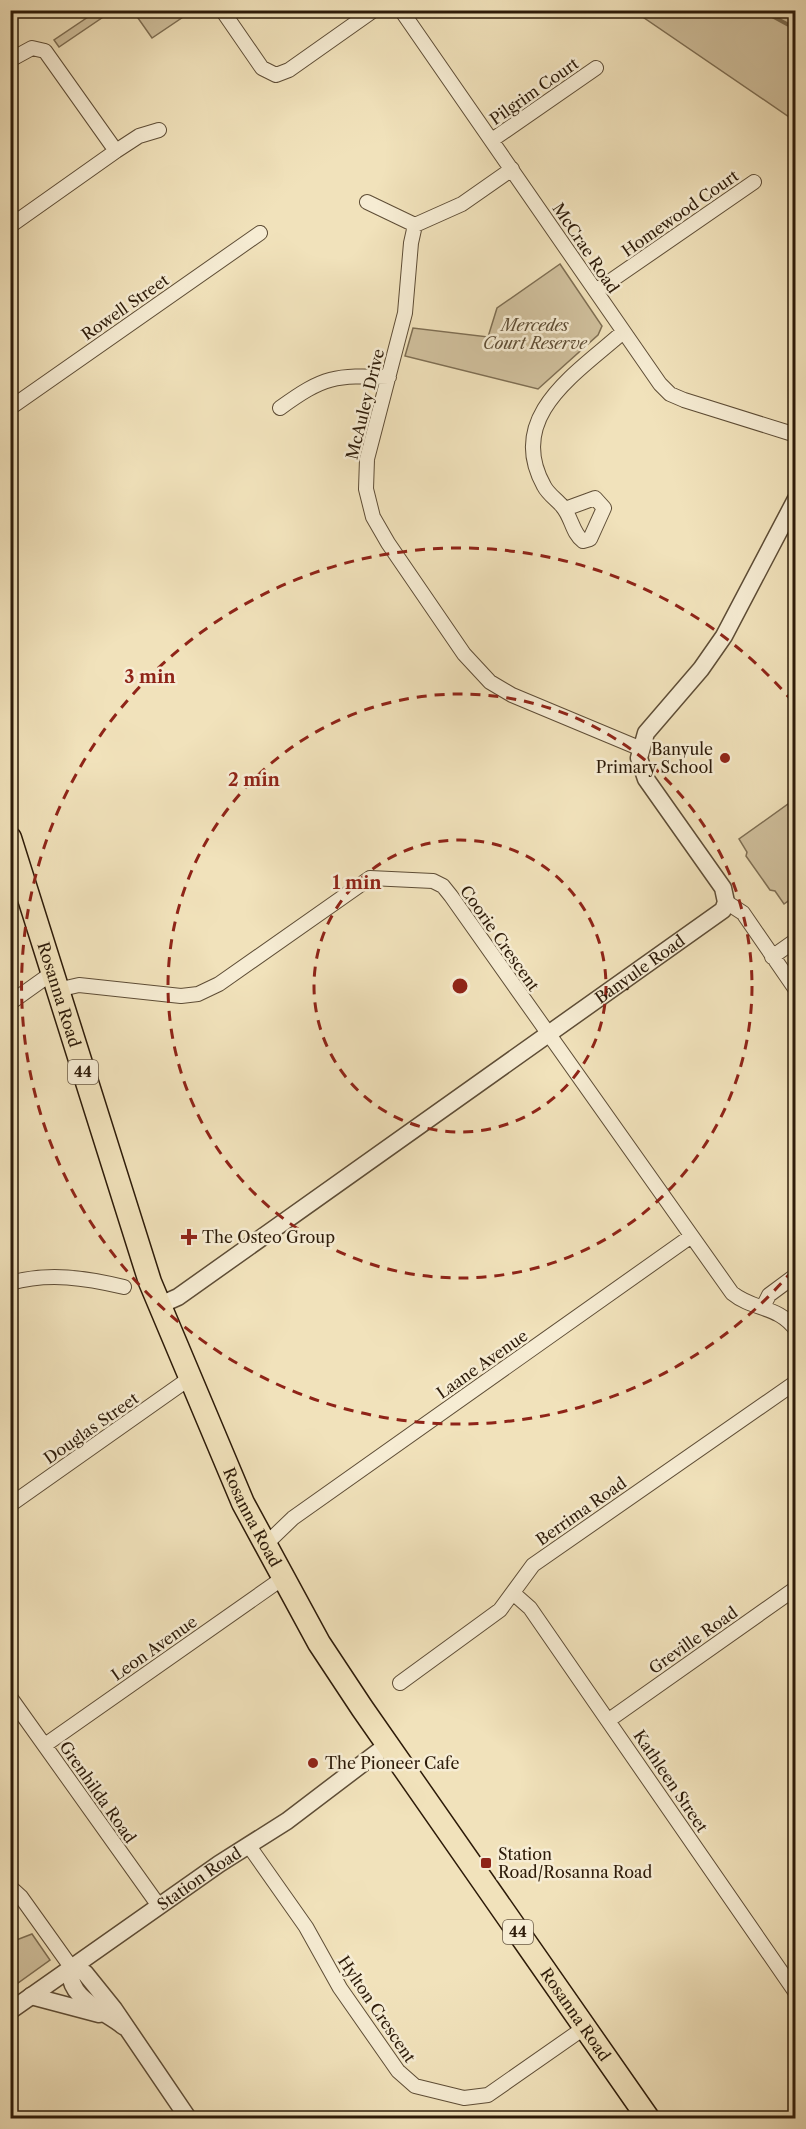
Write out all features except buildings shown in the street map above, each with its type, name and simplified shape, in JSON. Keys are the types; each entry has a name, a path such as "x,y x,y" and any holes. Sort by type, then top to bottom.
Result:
{"highway":[{"name":"Rosanna Road","path":"10,838 126,1212 160,1305 230,1476 320,1643 387,1745 648,2118"}],"street":[{"path":"222,10 262,68 276,75 289,70 374,10"},
{"name":"McCrae Road","path":"401,10 623,332 670,394 795,435"},
{"path":"10,60 32,48 45,51 116,151"},
{"name":"Pilgrim Court","path":"492,140 596,68"},
{"path":"10,226 139,136 159,130"},
{"path":"367,202 415,225 462,204 512,169"},
{"name":"Homewood Court","path":"596,291 754,182"},
{"name":"McAuley Drive","path":"415,225 411,243 405,313 369,446 366,474 373,517 388,543 465,654 490,682 512,695 639,748"},
{"name":"Rowell Street","path":"10,408 260,232"},
{"path":"565,509 544,488 532,454 535,424 549,398 623,332"},
{"path":"280,408 311,386 331,378 388,377"},
{"path":"795,499 724,636 701,669 645,734 639,748 642,772 723,888 724,906 751,927 795,990"},
{"name":"Coorie Crescent","path":"55,982 181,996 198,994 219,984 370,878 425,880 439,884 446,890 690,1237 732,1293 746,1304 763,1308 788,1319 795,1330"},
{"name":"Banyule Road","path":"160,1305 178,1297 548,1035 724,906"},
{"path":"772,957 795,940"},
{"path":"10,1003 55,982"},
{"name":"Laane Avenue","path":"262,1538 690,1237"},
{"path":"763,1308 769,1295 795,1275"},
{"path":"10,1283 53,1277 84,1279 124,1287"},
{"name":"Douglas Street","path":"11,1503 190,1378"},
{"name":"Berrima Road","path":"400,1683 500,1610 533,1565 795,1382"},
{"name":"Leon Avenue","path":"45,1745 283,1578"},
{"name":"Greville Road","path":"609,1720 795,1588"},
{"name":"Kathleen Street","path":"513,1593 530,1608 609,1720 795,1993"},
{"name":"Grenhilda Road","path":"10,1697 15,1712 45,1745 159,1906"},
{"name":"Station Road","path":"10,2011 159,1906 322,1797 387,1745"},
{"name":"Hylton Crescent","path":"249,1846 306,1927 340,1988 398,2072 415,2086 464,2098 488,2095 584,2028"},
{"path":"10,1887 21,1897 71,1967 87,1976 114,2009 123,2026 188,2118"},
{"path":"71,1967 70,1979 89,2004 123,2026"},
{"path":"31,1996 105,2016"}],"green space":[{"path":"97,11 112,11 59,47 54,40"},
{"path":"133,11 192,11 152,38"},
{"path":"634,11 795,11 795,121"},
{"name":"Mercedes Court Reserve","path":"560,264 602,326 598,335 538,389 405,356 413,328 488,337 497,308"},
{"path":"795,799 795,896 784,904 775,891 770,890 746,856 747,852 739,839"},
{"path":"32,1934 50,1960 11,1988 11,1942"}],"waterway":[{"path":"761,10 796,29"}],"place":[{"name":"Banyule Primary School","path":"725,758"},
{"name":"The Osteo Group","path":"189,1237"},
{"name":"The Pioneer Cafe","path":"313,1763"},
{"name":"Station Road/Rosanna Road","path":"486,1863"}]}
